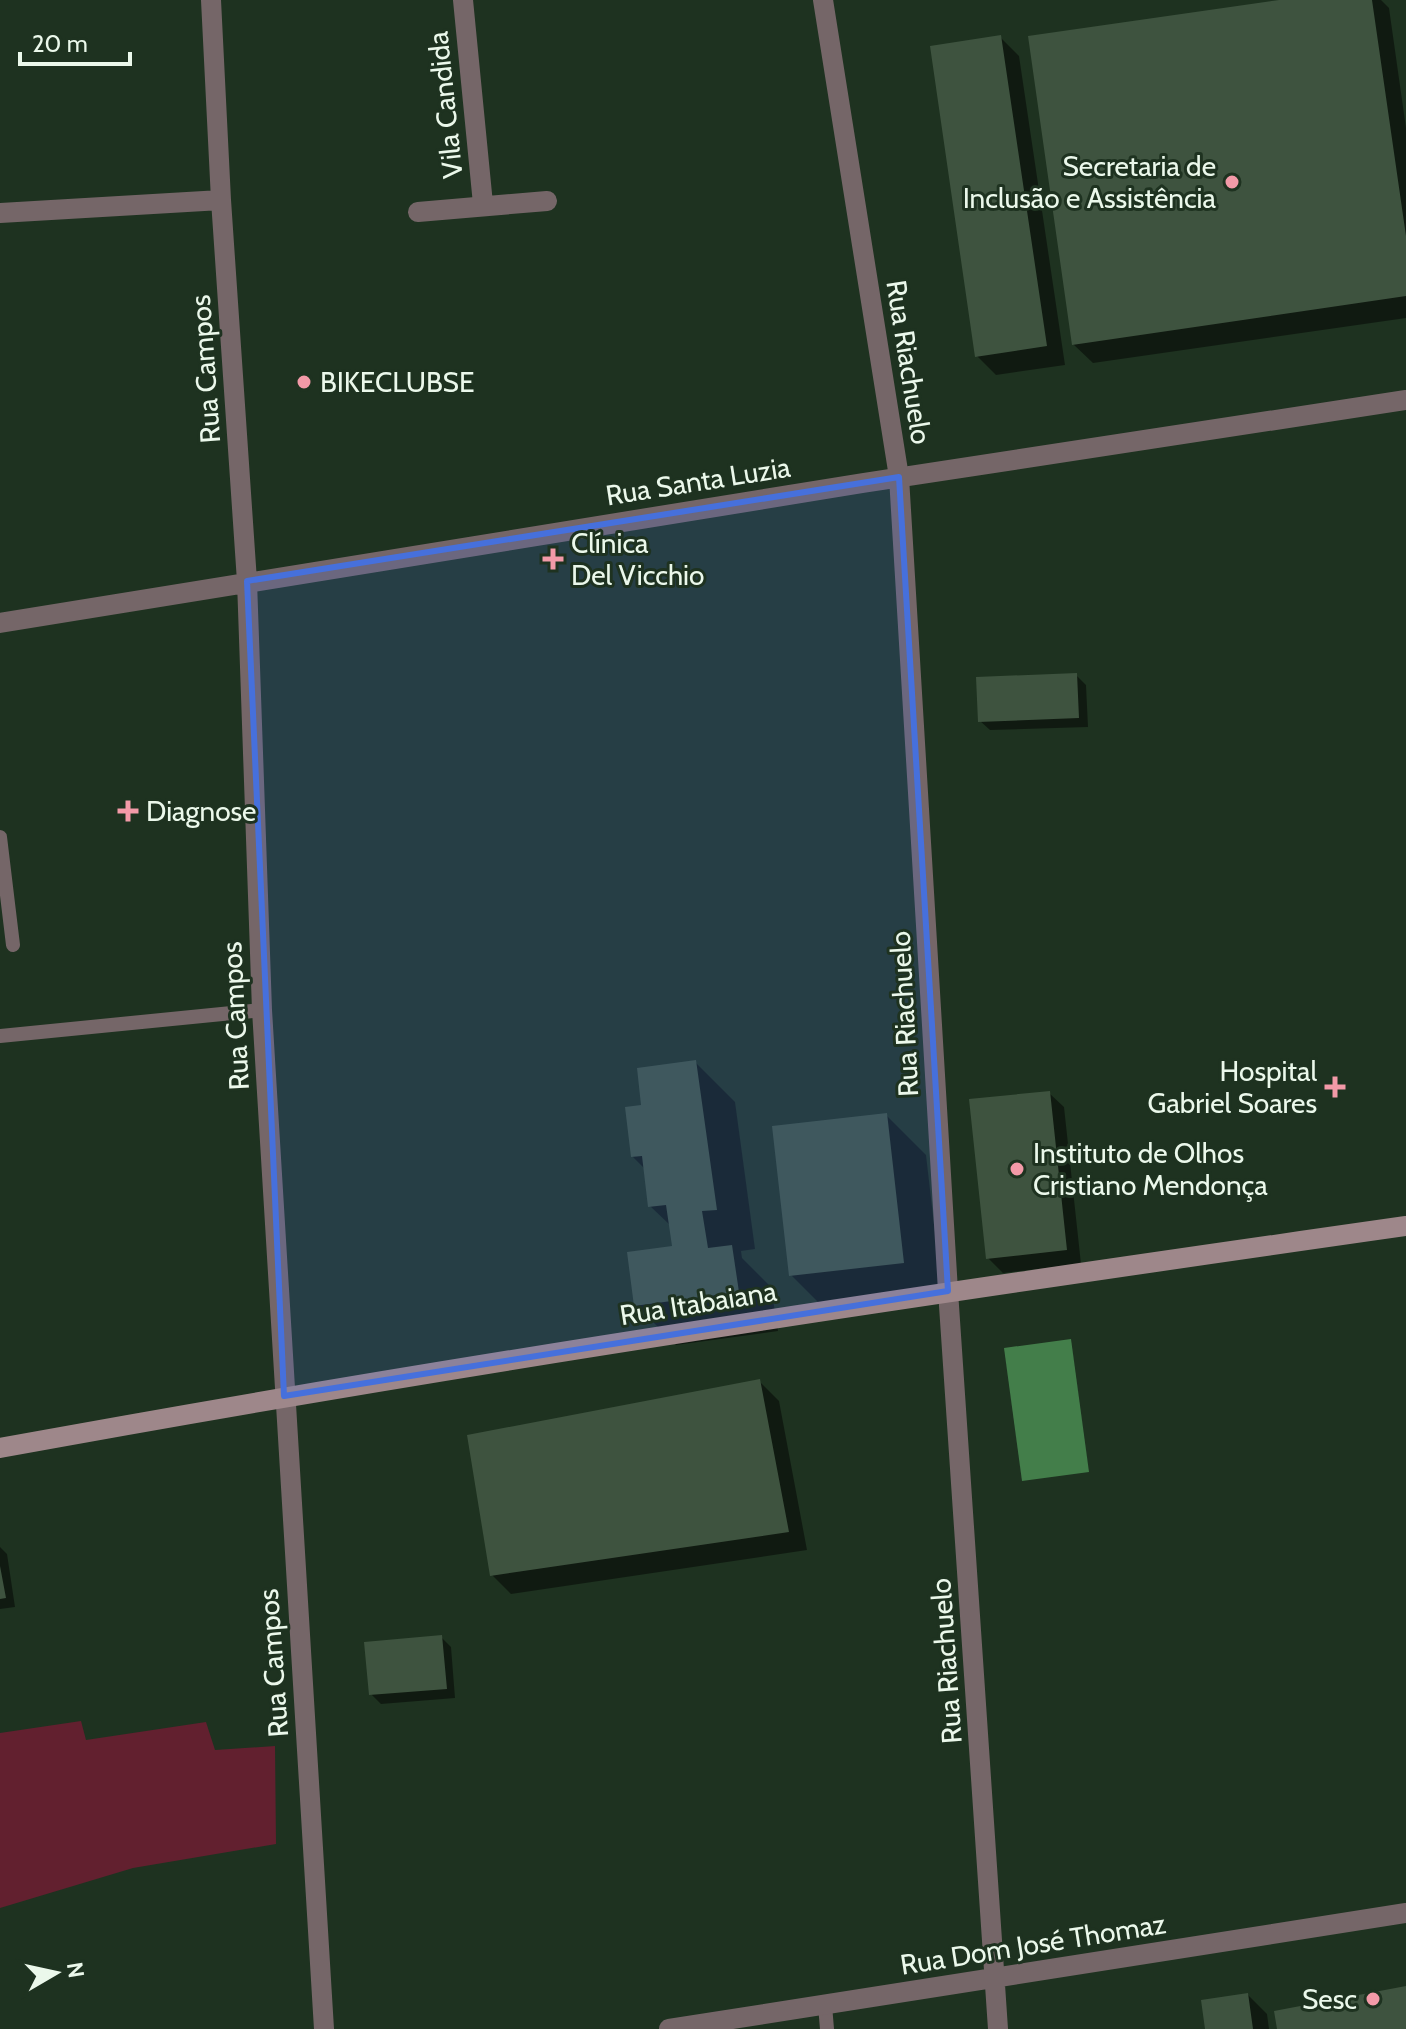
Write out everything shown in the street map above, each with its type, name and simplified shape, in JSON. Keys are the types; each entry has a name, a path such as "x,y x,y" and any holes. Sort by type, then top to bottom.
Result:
{"main road":[{"name":"Rua Itabaiana","path":"0,1448 284,1396 948,1291 1406,1226"}],"street":[{"name":"Rua Campos","path":"211,0 247,581 262,1010 324,2029"},
{"name":"Vila Candida","path":"463,0 483,204"},
{"name":"Rua Riachuelo","path":"823,0 899,477 948,1291 998,2029"},
{"path":"0,213 221,200"},
{"name":"Vila Candida","path":"418,212 483,204 547,201"},
{"name":"Rua Santa Luzia","path":"0,623 899,477 1406,400"},
{"name":"Rua Dom José Thomaz","path":"669,2029 1406,1913"}],"lane":[{"path":"0,837 13,945"},
{"path":"0,1036 262,1010"},
{"path":"825,2005 827,2029"}],"highlighted area":[{"path":"899,477 948,1291 284,1396 247,581"}],"shaded area":[{"path":"1071,1339 1089,1472 1022,1481 1004,1348"},
{"path":"81,1721 86,1740 206,1722 215,1750 275,1746 276,1844 133,1868 0,1908 0,1733"}],"building":[{"path":"1279,0 1372,0 1406,236 1406,296 1072,345 1028,36"},
{"path":"1001,35 1047,346 975,357 930,46"},
{"path":"1077,673 1079,718 978,722 976,677"},
{"path":"696,1060 717,1210 702,1211 708,1248 732,1245 739,1292 634,1306 627,1252 672,1246 666,1205 648,1207 642,1156 631,1157 625,1107 641,1105 637,1068"},
{"name":"Instituto de Olhos Cristiano Mendonça","path":"1050,1091 1067,1250 986,1259 969,1099"},
{"path":"887,1113 904,1263 789,1276 772,1126"},
{"path":"760,1379 789,1532 490,1576 467,1435"},
{"path":"0,1566 6,1598 0,1599"},
{"path":"442,1635 447,1689 369,1695 364,1642"},
{"name":"Sesc","path":"1406,1986 1406,2029 1277,2029 1274,2011"},
{"path":"1248,1993 1253,2029 1205,2029 1201,2000"}],"place":[{"name":"Secretaria de Inclusão e Assistência","path":"1232,182"},
{"name":"BIKECLUBSE","path":"304,382"},
{"name":"Clínica Del Vicchio","path":"553,559"},
{"name":"Diagnose","path":"128,811"},
{"name":"Hospital Gabriel Soares","path":"1335,1087"},
{"name":"Instituto de Olhos Cristiano Mendonça","path":"1017,1169"},
{"name":"Sesc","path":"1373,1999"}]}
